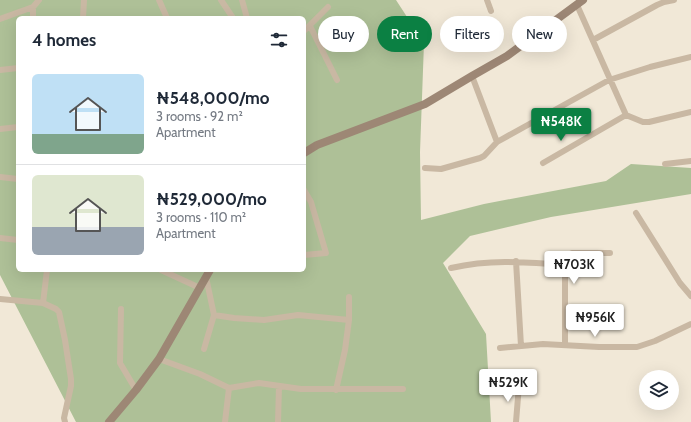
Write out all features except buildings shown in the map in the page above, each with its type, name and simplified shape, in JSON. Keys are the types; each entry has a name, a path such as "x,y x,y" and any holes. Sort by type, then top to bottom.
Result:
{"main road":[{"path":"306,152 317,145 426,104 507,56 580,2"},
{"path":"109,422 136,390 159,359 208,274"}],"street":[{"path":"0,19 33,7 39,0"},
{"path":"83,16 84,0"},
{"path":"159,0 166,16"},
{"path":"221,0 232,16"},
{"path":"242,0 244,16"},
{"path":"487,0 491,11"},
{"path":"593,40 657,5 674,0"},
{"path":"580,2 593,40 626,115 644,122 649,122 691,112"},
{"path":"33,7 33,16"},
{"path":"306,29 328,7"},
{"path":"310,26 337,80"},
{"path":"425,168 441,169 480,158 484,156 497,142 610,80 650,67 691,57"},
{"path":"0,70 16,68"},
{"path":"472,76 497,142"},
{"path":"543,163 626,115"},
{"path":"0,129 16,127"},
{"path":"666,164 691,161"},
{"path":"0,177 16,179"},
{"path":"306,193 311,202 326,253 306,255"},
{"path":"636,213 680,283 691,296"},
{"path":"0,238 16,240"},
{"path":"565,345 566,257 568,254 572,253 610,253"},
{"path":"451,268 480,262 516,261 565,265"},
{"path":"516,261 521,346"},
{"path":"43,304 47,272"},
{"path":"165,272 200,288"},
{"path":"204,349 214,314 208,274"},
{"path":"336,390 345,350 349,320 349,297"},
{"path":"0,299 43,304 56,309 59,312 65,340 71,386 64,418 65,422"},
{"path":"121,309 120,363 136,390"},
{"path":"214,314 234,318 264,320 298,315 349,320"},
{"path":"500,348 565,345 599,347 637,346 655,341 691,324"},
{"path":"159,359 200,374 229,388 259,383 301,389 403,389"},
{"path":"516,422 519,384"},
{"path":"278,422 279,386"},
{"path":"224,422 229,388"}],"green space":[{"path":"0,0 396,0 406,16 377,16 377,52 424,52 420,152 421,220 484,204 606,181 631,164 691,168 691,194 551,217 470,236 443,263 486,334 491,422 76,422 0,275"}]}
